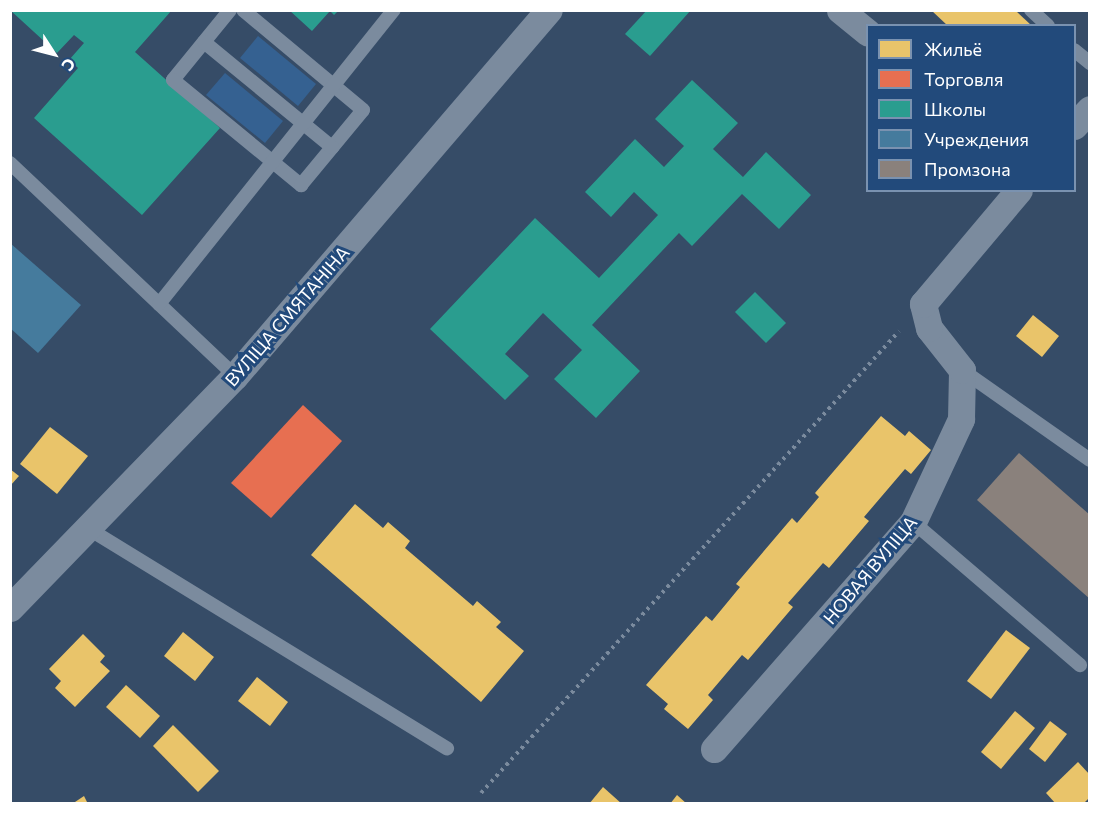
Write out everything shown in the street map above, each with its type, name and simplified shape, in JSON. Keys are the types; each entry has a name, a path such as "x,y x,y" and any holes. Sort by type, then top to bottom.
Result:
{"street":[{"name":"ВУЛІЦА СМЯТАНІНА","path":"10,608 235,376 549,10"},
{"path":"840,10 866,32"},
{"path":"1076,124 1089,109"},
{"path":"962,370 929,328 923,304 1016,192"},
{"name":"НОВАЯ ВУЛІЦА","path":"714,749 913,522 961,419 962,370"}],"lane":[{"path":"230,10 173,80 301,185 363,110 243,10"},
{"path":"159,304 394,10"},
{"path":"1031,10 1046,24"},
{"path":"204,42 332,147"},
{"path":"1076,52 1089,63"},
{"path":"10,163 235,376"},
{"path":"962,370 1089,460"},
{"path":"913,522 1080,665"},
{"path":"89,529 447,748"}],"path":[{"path":"481,793 923,304"}],"shaded area":[{"path":"258,36 316,84 298,106 240,58"},
{"path":"225,73 283,121 265,143 206,95"}],"building: Жильё":[{"path":"931,10 1015,10 1030,24 946,24"},
{"path":"1033,315 1059,336 1042,357 1016,336"},
{"path":"881,416 905,436 909,431 931,450 911,474 905,469 864,517 869,521 829,568 823,563 788,603 793,607 748,660 742,655 708,695 713,700 688,729 664,709 668,704 646,685 706,616 712,621 740,587 736,584 792,518 797,523 819,497 815,493"},
{"path":"50,427 88,456 57,494 20,464"},
{"path":"10,469 19,476 10,486"},
{"path":"355,504 383,528 388,522 410,541 405,548 473,606 477,601 501,622 496,627 524,651 481,702 311,555"},
{"path":"1006,630 1030,648 991,699 967,681"},
{"path":"183,632 214,657 195,681 164,656"},
{"path":"83,634 105,656 100,662 110,671 75,707 55,688 61,681 49,669"},
{"path":"257,677 288,702 270,726 238,701"},
{"path":"126,685 160,716 140,738 106,707"},
{"path":"1015,711 1035,728 1001,769 981,752"},
{"path":"1050,721 1067,734 1045,762 1029,749"},
{"path":"173,725 219,771 198,792 153,746"},
{"path":"1078,762 1090,775 1090,797 1083,804 1056,804 1046,793"},
{"path":"603,787 622,804 589,804"},
{"path":"677,795 687,804 670,804"},
{"path":"84,796 88,804 72,804"}],"building: Торговля":[{"path":"303,405 342,441 271,518 231,483"}],"building: Школы":[{"path":"10,10 172,10 135,52 220,128 142,215 34,118 78,68 69,60 84,43 74,35 57,53"},
{"path":"289,10 339,10 334,15 330,11 312,31"},
{"path":"647,10 691,10 650,56 625,34"},
{"path":"692,80 738,123 713,149 743,177 766,152 811,195 779,229 742,194 692,246 679,233 592,325 640,371 596,418 554,379 582,350 543,313 505,354 529,376 505,400 430,329 535,218 599,278 658,215 634,192 611,217 585,192 635,139 664,167 684,146 655,119"},
{"path":"755,292 786,323 766,343 735,312"}],"building: Учреждения":[{"path":"10,243 81,305 38,353 10,328"}],"building: Промзона":[{"path":"1019,453 1090,515 1090,599 977,500"}]}
